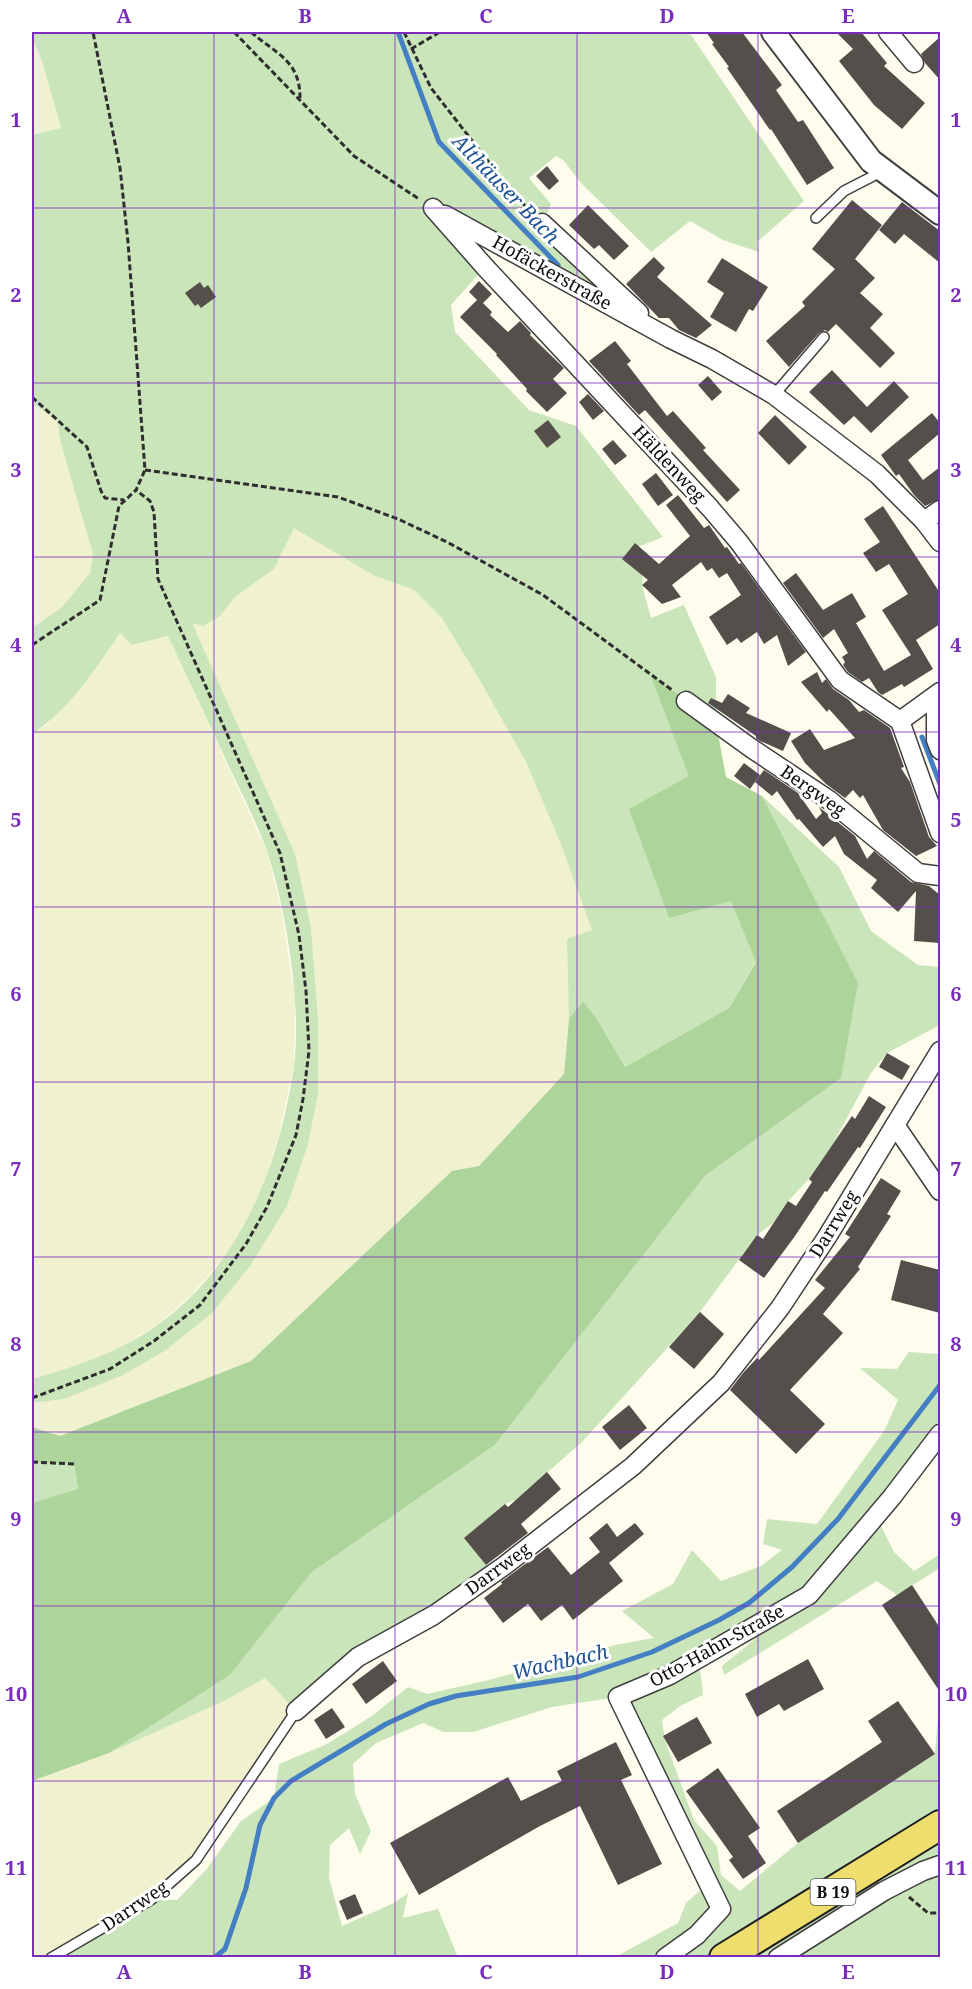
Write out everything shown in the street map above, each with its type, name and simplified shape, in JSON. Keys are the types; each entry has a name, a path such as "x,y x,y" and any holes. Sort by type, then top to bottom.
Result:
{"main road":[{"name":"B 19","path":"724,1958 940,1826"}],"street":[{"path":"773,32 871,161 940,213"},
{"path":"888,32 914,63"},
{"name":"Hofäckerstraße","path":"433,208 671,339 712,359 774,396 877,474 924,521 940,542"},
{"name":"Häldenweg","path":"433,208 492,275 710,508 739,542 840,680 900,721"},
{"name":"Hofäckerstraße","path":"542,223 625,301 671,339"},
{"path":"924,521 940,510"},
{"path":"938,695 900,721 940,833"},
{"path":"938,695 936,741 940,750"},
{"name":"Bergweg","path":"686,701 829,800 918,873 940,876"},
{"name":"Darrweg","path":"296,1711 358,1657 434,1615 514,1559 633,1466 721,1383 780,1308 827,1237 940,1051"},
{"path":"895,1125 940,1191"},
{"name":"Otto-Hahn-Straße","path":"665,1958 697,1935 720,1909 618,1697 670,1675 809,1595 892,1497 940,1434"},
{"path":"778,1958 884,1891 940,1865"}],"lane":[{"path":"816,218 844,191 883,170"},
{"path":"774,396 824,337"},
{"name":"Darrweg","path":"51,1958 152,1899 196,1860 296,1711"}],"path":[{"path":"32,645 100,600 119,506 136,490 145,470 128,242 120,168 93,32"},
{"path":"234,32 354,156 433,208"},
{"path":"251,32 291,63 300,83 300,99"},
{"path":"404,32 431,88 513,193 542,223"},
{"path":"411,49 441,32"},
{"path":"32,397 87,447 105,498 124,500"},
{"path":"145,470 338,497 398,519 447,542 543,595 686,701"},
{"path":"32,1398 110,1369 154,1341 200,1305 246,1244 267,1207 296,1135 309,1051 300,934 280,853 158,579 154,512 150,501 136,490"},
{"path":"32,1462 74,1464"},
{"path":"902,1883 910,1899 928,1913 940,1913"}],"green space":[{"path":"32,32 689,32 804,201 757,242 759,252 723,240 690,221 651,252 580,182 564,161 556,156 529,178 551,204 542,224 671,339 435,209 485,267 451,305 455,332 529,410 576,426 663,537 630,550 623,559 643,576 642,585 651,618 684,605 716,677 716,723 689,776 731,900 756,961 729,1008 625,1067 597,1019 583,1001 569,1019 567,939 592,930 560,842 526,762 442,618 414,590 373,575 294,528 274,569 235,597 220,616 203,626 192,623 295,854 311,927 318,1019 318,1095 308,1144 287,1206 250,1266 212,1313 166,1350 123,1375 64,1399 32,1403 32,1379 96,1358 127,1344 156,1326 186,1302 211,1274 233,1243 252,1210 267,1175 278,1139 288,1102 294,1065 296,1015 286,930 268,854 251,812 168,636 132,645 120,633 70,701 32,734 32,628 62,607 90,573 93,554 61,444 57,420 32,403 32,135 61,128"},
{"path":"32,38 42,61 61,129 32,135"},
{"path":"32,403 57,420 61,444 93,554 90,573 62,607 32,628"},
{"path":"294,527 373,575 414,590 442,618 526,762 560,842 592,930 569,1019 564,1074 479,1166 452,1171 251,1361 60,1436 32,1427 32,1403 64,1399 166,1350 308,1144 318,1095 318,1019 311,927 294,854 191,623 220,616 235,597 274,569"},
{"path":"120,633 132,645 168,636 268,854 282,914 295,999 294,1064 279,1135 261,1193 233,1247 192,1294 157,1325 119,1348 69,1369 32,1379 32,734 46,725 88,679"},
{"path":"650,674 716,723 726,777 762,796 858,983 841,1078 705,1176 495,1445 312,1572 230,1675 109,1753 32,1781 32,1503 78,1489 74,1464 32,1462 32,1427 60,1436 251,1361 452,1171 479,1166 564,1074 569,1019 583,1001 597,1019 625,1067 729,1008 756,962 731,901 669,918 629,809 689,776"},
{"path":"762,796 839,867 871,931 918,965 940,967 940,1025 887,1053 871,1073 834,1142 809,1179 788,1201 774,1222 757,1235 700,1312 582,1442 516,1500 505,1504 465,1538 487,1566 490,1576 296,1711 265,1678 222,1702 109,1753 230,1675 312,1572 495,1445 705,1176 841,1078 786,846"},
{"path":"940,1351 940,1434 876,1516 894,1552 914,1571 940,1554 940,1568 897,1595 877,1581 724,1675 722,1666 805,1598 699,1659 703,1695 680,1706 662,1720 665,1740 694,1820 717,1846 721,1875 740,1891 798,1843 935,1754 940,1710 940,1957 615,1957 678,1923 686,1903 708,1883 618,1697 552,1707 473,1732 444,1732 423,1723 376,1743 353,1764 355,1794 371,1831 360,1854 349,1828 330,1845 329,1878 342,1926 394,1903 408,1893 403,1918 438,1909 458,1957 51,1958 152,1899 177,1900 206,1870 241,1821 274,1798 279,1764 327,1744 372,1716 408,1687 427,1694 493,1679 615,1645 654,1638 622,1611 673,1584 692,1550 721,1581 761,1566 782,1550 763,1544 767,1519 817,1524 884,1431 898,1400 860,1368 897,1369 909,1352 938,1354"},
{"path":"32,1462 74,1464 78,1490 32,1503"},
{"path":"265,1678 296,1711 196,1860 152,1899 51,1957 32,1958 32,1781 109,1753 222,1702"}],"building":[{"path":"706,32 742,32 782,85 776,90 798,122 803,120 834,168 807,185 771,129 727,68 729,67"},
{"path":"836,32 861,32 887,63 884,66 925,103 902,129 874,105 839,61 853,49"},
{"path":"940,37 940,80 925,63 921,54"},
{"path":"547,166 559,181 549,190 536,176"},
{"path":"852,200 882,225 855,259 875,278 860,293 883,314 870,328 895,353 880,368 836,324 828,332 825,330 819,333 789,367 766,341 805,306 802,302 835,269 812,249"},
{"path":"902,202 940,231 940,263 904,234 895,244 879,230"},
{"path":"588,205 629,246 614,260 599,245 594,249 569,225"},
{"path":"654,257 665,268 657,277 712,325 696,338 679,330 669,318 659,318 626,284"},
{"path":"722,258 768,287 753,311 749,309 736,332 710,317 724,293 707,282"},
{"path":"479,281 492,294 483,303 492,312 490,315 508,332 520,321 531,333 530,335 564,368 553,379 567,393 547,412 526,391 527,389 497,354 460,317 477,300 469,292"},
{"path":"200,282 204,288 208,285 216,297 201,308 198,304 195,306 185,293"},
{"path":"615,341 631,361 627,364 667,416 673,411 706,448 703,450 740,490 727,502 645,410 639,415 589,361"},
{"path":"832,370 867,407 894,381 909,397 871,433 854,416 844,425 809,392"},
{"path":"708,376 722,392 712,401 698,385"},
{"path":"588,394 604,411 593,420 579,402"},
{"path":"932,413 940,423 940,433 908,460 923,480 940,467 940,499 925,506 899,474 896,476 881,455"},
{"path":"775,415 807,447 789,465 758,433"},
{"path":"548,420 561,437 547,448 534,431"},
{"path":"613,440 627,456 615,465 602,449"},
{"path":"656,473 673,495 658,506 642,484"},
{"path":"678,495 704,528 709,525 725,548 727,547 739,564 741,563 806,652 788,666 777,635 764,644 757,632 741,643 737,638 727,645 709,617 741,595 727,573 719,578 712,568 707,571 701,562 672,585 681,597 662,604 642,585 648,580 622,559 635,543 659,564 690,536 666,505"},
{"path":"883,506 940,593 940,624 916,640 933,669 904,687 902,684 882,695 869,678 862,682 848,672 843,665 845,662 842,657 848,653 834,629 823,638 783,583 796,573 823,610 852,593 866,617 856,623 884,671 911,655 882,610 908,594 889,564 876,572 863,553 880,542 864,519"},
{"path":"817,672 822,683 826,679 833,689 849,700 859,712 864,710 890,728 904,767 901,768 910,782 929,837 937,846 916,856 883,830 863,795 860,798 853,790 845,798 826,784 805,763 791,741 810,729 824,750 855,738 829,709 827,712 801,682"},
{"path":"728,694 750,708 746,713 791,733 783,751 760,741 708,703 711,698 722,703"},
{"path":"744,763 760,775 750,789 734,776"},
{"path":"764,770 798,793 816,819 822,813 819,807 855,836 867,859 874,851 911,882 929,886 940,895 940,943 914,941 916,891 898,912 871,888 877,880 844,854 835,836 823,847 799,819 797,820 777,791 772,796 755,782"},
{"path":"887,1053 910,1066 902,1080 879,1067"},
{"path":"869,1096 886,1107 860,1148 858,1147 827,1192 825,1191 764,1278 739,1260 757,1235 763,1239 788,1201 796,1206 812,1182 809,1179 852,1116 855,1119"},
{"path":"881,1178 901,1191 887,1214 891,1216 858,1267 860,1269 823,1314 843,1333 790,1390 825,1424 796,1454 730,1390 743,1373 757,1358 759,1360 825,1288 815,1280 850,1237 845,1234"},
{"path":"901,1260 940,1270 940,1313 891,1300"},
{"path":"700,1312 724,1334 694,1369 669,1347"},
{"path":"629,1405 647,1428 620,1450 602,1427"},
{"path":"547,1472 561,1489 521,1524 528,1533 486,1565 464,1538 505,1504 508,1507"},
{"path":"607,1523 617,1537 635,1523 644,1534 609,1563 623,1581 573,1620 562,1605 541,1621 528,1604 503,1623 484,1598 502,1584 501,1582 548,1547 571,1575 600,1552 589,1538"},
{"path":"912,1585 940,1628 940,1692 882,1605"},
{"path":"808,1659 824,1689 784,1711 779,1704 757,1717 745,1694"},
{"path":"383,1661 397,1681 366,1704 352,1684"},
{"path":"898,1701 935,1754 798,1843 777,1811 882,1742 868,1721"},
{"path":"332,1708 345,1727 326,1739 314,1720"},
{"path":"697,1717 712,1743 678,1762 663,1736"},
{"path":"616,1742 632,1775 621,1780 662,1864 618,1885 580,1806 540,1826 419,1895 390,1843 508,1777 521,1801 562,1781 557,1771"},
{"path":"718,1768 760,1828 748,1836 766,1863 743,1879 729,1860 733,1857 686,1791"},
{"path":"355,1894 363,1913 347,1920 339,1901"}],"waterway":[{"name":"Althäuser Bach","path":"398,32 439,142 558,265"},
{"name":"Althäuser Bach","path":"922,737 940,784"},
{"name":"Wachbach","path":"214,1958 225,1949 246,1888 260,1825 274,1798 291,1781 386,1724 429,1704 456,1696 578,1677 652,1652 749,1603 792,1567 838,1519 940,1385"}]}
